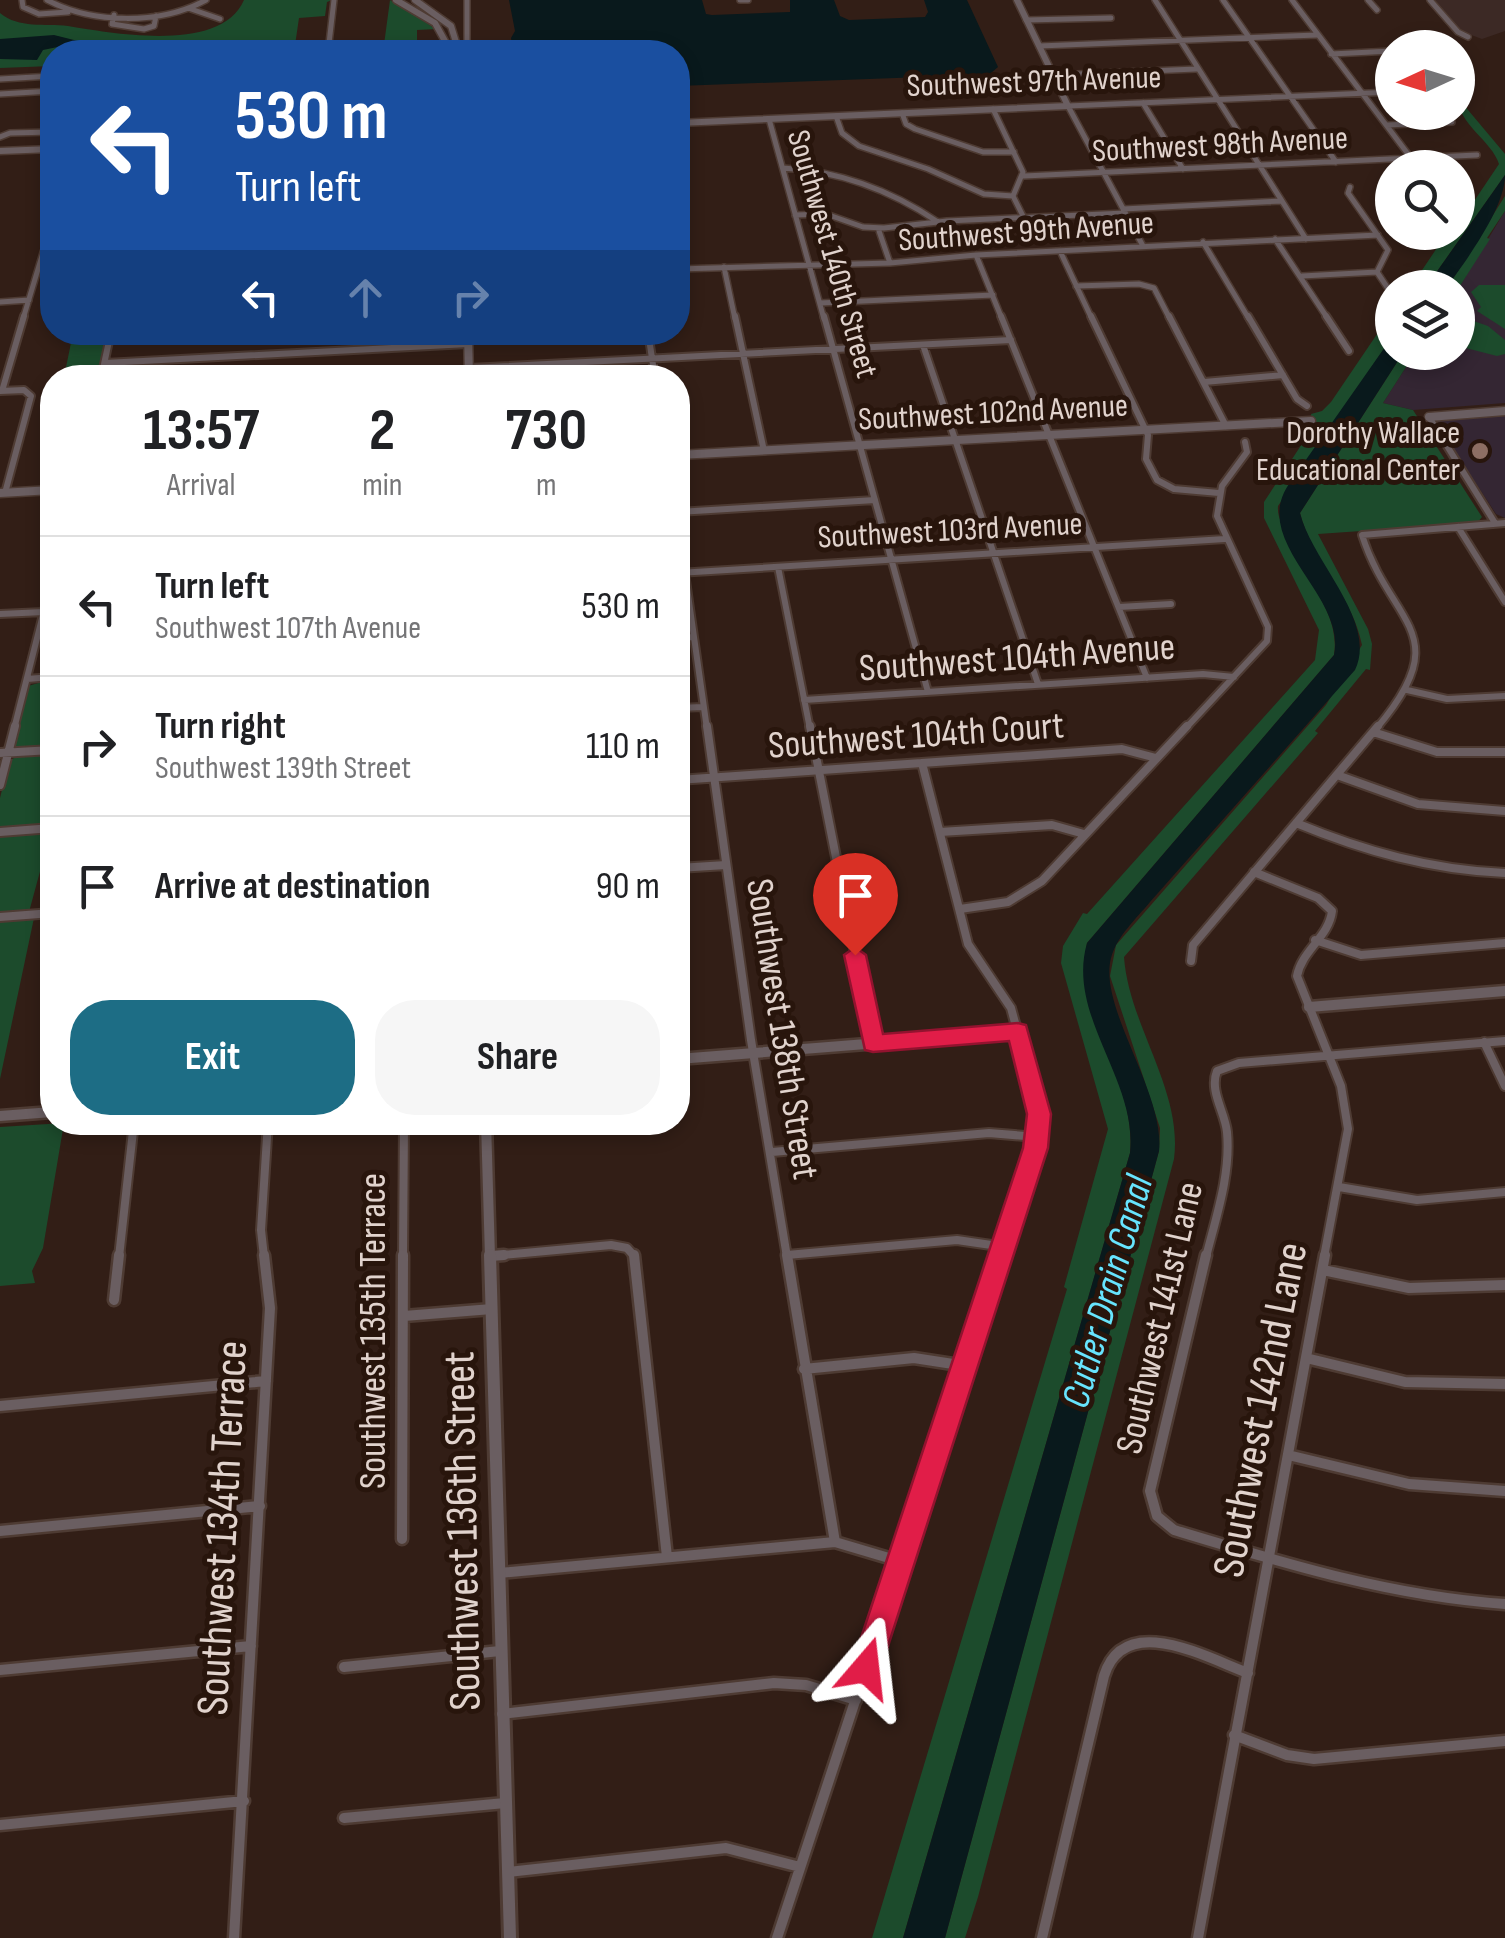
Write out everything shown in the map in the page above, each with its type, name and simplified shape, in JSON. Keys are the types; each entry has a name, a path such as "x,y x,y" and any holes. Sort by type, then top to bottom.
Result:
{"street":[{"path":"22,0 23,7 34,14 156,16 192,9 206,0"},
{"path":"47,0 72,12"},
{"path":"329,40 334,0"},
{"path":"396,0 435,23 444,40"},
{"path":"415,0 448,22 458,40"},
{"path":"467,0 468,40"},
{"path":"740,0 748,0"},
{"path":"1017,0 1143,246"},
{"path":"1154,0 1306,238"},
{"path":"1223,0 1336,162"},
{"path":"1292,0 1375,111"},
{"path":"1368,0 1377,10"},
{"path":"1430,0 1456,30"},
{"path":"192,9 220,20"},
{"path":"114,15 112,24 144,29 154,26 156,16"},
{"path":"1026,20 1111,18"},
{"path":"1040,46 1318,35"},
{"path":"1331,54 1375,52"},
{"path":"1053,75 1196,69"},
{"path":"0,79 40,77"},
{"path":"0,94 40,92"},
{"name":"Southwest 97th Avenue","path":"690,122 1375,93"},
{"path":"1143,103 1183,169"},
{"path":"993,109 1024,176 1013,196"},
{"path":"902,113 912,128 982,152 1014,152"},
{"path":"836,116 844,135 859,146 928,169 980,193 1013,196"},
{"name":"Southwest 140th Street","path":"769,119 928,692"},
{"path":"1389,130 1406,150"},
{"path":"3,136 40,133"},
{"path":"0,151 40,149"},
{"name":"Southwest 98th Avenue","path":"1024,176 1375,160"},
{"path":"783,168 810,168 860,185 899,200 938,222"},
{"path":"1350,188 1348,193 1375,231"},
{"path":"1013,196 1024,218"},
{"path":"795,215 826,214 878,228 1282,201"},
{"path":"878,228 890,264"},
{"name":"Southwest 99th Avenue","path":"690,268 890,264 976,255 1375,235"},
{"path":"1276,239 1349,351"},
{"path":"1202,242 1297,399 1307,406"},
{"path":"1060,250 1149,441 1146,458 1163,488 1219,493"},
{"path":"976,255 1147,678"},
{"path":"40,261 1,391 26,390 30,395 2,493 40,491"},
{"path":"724,267 764,451"},
{"path":"1302,276 1375,272"},
{"path":"1076,286 1150,286 1226,426"},
{"path":"820,303 993,295"},
{"path":"0,302 29,300"},
{"path":"567,365 1011,340"},
{"path":"108,345 104,363 449,345"},
{"path":"650,345 653,365"},
{"path":"923,345 1038,684"},
{"path":"1204,382 1283,375"},
{"path":"1495,524 1428,417 1505,410"},
{"name":"Southwest 102nd Avenue","path":"690,454 1310,422"},
{"path":"960,909 1016,899 1061,860 1264,645 1269,633 1216,516 1219,493 1247,452 1246,442"},
{"path":"690,511 875,500"},
{"path":"1191,961 1193,945 1407,690 1416,663 1414,636 1362,540 1364,534 1505,522"},
{"path":"1458,527 1505,602"},
{"name":"Southwest 103rd Avenue","path":"690,571 1225,540"},
{"path":"778,566 873,1044"},
{"path":"1119,607 1170,604"},
{"path":"0,614 40,611"},
{"name":"Southwest 138th Street","path":"690,617 754,1053 834,1542"},
{"path":"0,785 4,753 40,634"},
{"path":"690,637 694,637"},
{"name":"Southwest 104th Avenue","path":"804,700 1203,674 1234,677"},
{"path":"27,679 40,678"},
{"path":"1407,690 1447,700 1505,696"},
{"path":"690,707 702,706"},
{"path":"1373,732 1437,752 1505,752"},
{"name":"Southwest 104th Court","path":"690,779 1128,748 1156,758"},
{"path":"4,753 40,751"},
{"path":"777,1938 1006,1247 1038,1137 1038,1107 1018,1032 1002,991 971,951 922,764"},
{"path":"1336,775 1418,804 1505,811"},
{"path":"1296,823 1394,858 1441,868 1505,873"},
{"path":"940,832 1052,825 1084,834"},
{"path":"0,832 40,829"},
{"path":"690,867 726,865"},
{"name":"Southwest 142nd Lane","path":"1198,1938 1348,1119 1342,1086 1296,972 1332,921 1332,912 1318,898 1254,872"},
{"path":"0,917 40,914"},
{"path":"1315,940 1358,955 1505,943"},
{"path":"1309,1007 1505,990"},
{"path":"690,1058 1018,1032"},
{"path":"1329,1056 1505,1040"},
{"path":"1484,1042 1505,1086"},
{"name":"Southwest 141st Lane","path":"1269,1559 1174,1530 1157,1516 1151,1486 1227,1169 1227,1129 1214,1088 1214,1075 1223,1067 1239,1063 1329,1056"},
{"path":"0,1116 40,1113"},
{"path":"772,1152 989,1133 1038,1137"},
{"path":"114,1300 133,1135"},
{"name":"Southwest 134th Terrace","path":"234,1938 270,1298 261,1230 267,1135"},
{"name":"Southwest 135th Terrace","path":"402,1539 404,1135"},
{"name":"Southwest 136th Street","path":"486,1135 510,1938"},
{"path":"1338,1187 1417,1200 1505,1192"},
{"path":"787,1256 957,1240 1006,1247"},
{"path":"491,1256 610,1245 630,1250 638,1268 667,1556"},
{"path":"1322,1270 1409,1288 1505,1285"},
{"path":"404,1316 492,1309"},
{"path":"804,1368 914,1358 966,1366"},
{"path":"1306,1358 1405,1382 1505,1384"},
{"path":"0,1406 266,1381"},
{"path":"1288,1455 1408,1484 1505,1490"},
{"path":"0,1530 260,1506"},
{"path":"499,1573 834,1542 900,1562"},
{"path":"1269,1559 1383,1590 1505,1604"},
{"path":"1042,1938 1104,1676 1114,1653 1125,1644 1142,1640 1248,1673"},
{"path":"0,1670 251,1646"},
{"path":"344,1667 500,1651"},
{"path":"502,1714 774,1683 806,1685 856,1700"},
{"path":"1234,1735 1314,1759 1505,1741"},
{"path":"0,1825 244,1801"},
{"path":"344,1818 505,1802"},
{"path":"508,1872 726,1848 800,1867"}],"shaded area":[{"path":"1435,0 1505,0 1505,31 1482,39 1475,36 1475,30 1461,30"},
{"path":"1505,211 1505,403 1413,410 1383,403 1404,370 1475,370 1475,270 1469,270"},
{"name":"Dorothy Wallace Educational Center","path":"1505,416 1505,518 1496,514 1435,421"}],"green space":[{"path":"244,0 332,0 327,2 325,16 299,18 296,40 40,40 40,66 0,68 0,13 24,23 164,36 213,28 232,17"},
{"path":"390,0 436,29 417,30 417,40 385,40"},
{"path":"1475,118 1505,154 1505,175 1475,218 1475,200 1499,164 1474,130"},
{"path":"1505,196 1505,211 1487,238 1490,239 1470,270 1458,270 1471,250 1475,250 1475,244"},
{"path":"1436,250 1452,250 1438,270 1422,270"},
{"path":"1479,285 1505,285 1505,329 1477,311 1481,307 1475,288"},
{"path":"1475,322 1488,326 1505,340 1505,354 1475,350"},
{"path":"1375,337 1375,362 1278,506 1293,551 1326,608 1335,639 1334,655 1087,943 1085,972 1089,999 1124,1100 1130,1126 1130,1153 903,1938 872,1938 1067,1289 1064,1287 1108,1129 1061,963 1063,946 1083,913 1087,914 1315,660 1319,630 1264,518 1264,502 1313,427 1311,414 1322,411"},
{"path":"71,345 106,345 101,365 66,365"},
{"path":"1392,370 1404,370 1383,403 1413,410 1482,517 1477,523 1318,534 1368,629 1372,644 1370,670 1366,669 1315,731 1318,733 1124,957 1135,1008 1171,1108 1174,1159 978,1897 965,1938 945,1938 1159,1151 1160,1128 1110,976 1116,945 1326,705 1362,645 1350,611 1313,547 1300,513"},
{"path":"40,682 40,747 17,748 14,742 28,686"},
{"path":"40,753 40,826 0,828 0,798 9,761 21,754"},
{"path":"40,832 40,872 29,912 0,914 0,835"},
{"path":"34,918 0,1079 0,920"},
{"path":"40,1124 40,1135 62,1135 43,1248 32,1271 35,1283 0,1286 0,1127"}],"water":[{"path":"509,0 702,0 706,14 712,15 790,12 790,0 834,0 840,16 849,20 925,17 928,12 924,0 967,0 998,67 991,73 976,75 690,86 690,40 511,40 515,31"},
{"path":"54,35 74,40 40,40 37,60 0,59 0,39"},
{"path":"1505,175 1499,202 1475,246 1475,218"},
{"path":"1452,250 1473,250 1459,270 1438,270"},
{"name":"Cutler Drain Canal","path":"1375,361 1375,370 1392,370 1300,513 1351,612 1360,651 1355,670 1133,921 1111,958 1114,1001 1152,1103 1159,1151 945,1938 903,1938 1130,1153 1130,1126 1124,1100 1086,996 1083,970 1087,943 1334,655 1334,633 1327,611 1289,548 1281,527 1280,506 1289,484"}],"place":[{"name":"Dorothy Wallace Educational Center","path":"1480,451"}],"route":[{"path":"855,955 873,1044 1018,1032 1039,1114 1038,1137 1006,1247 866,1668"}]}
